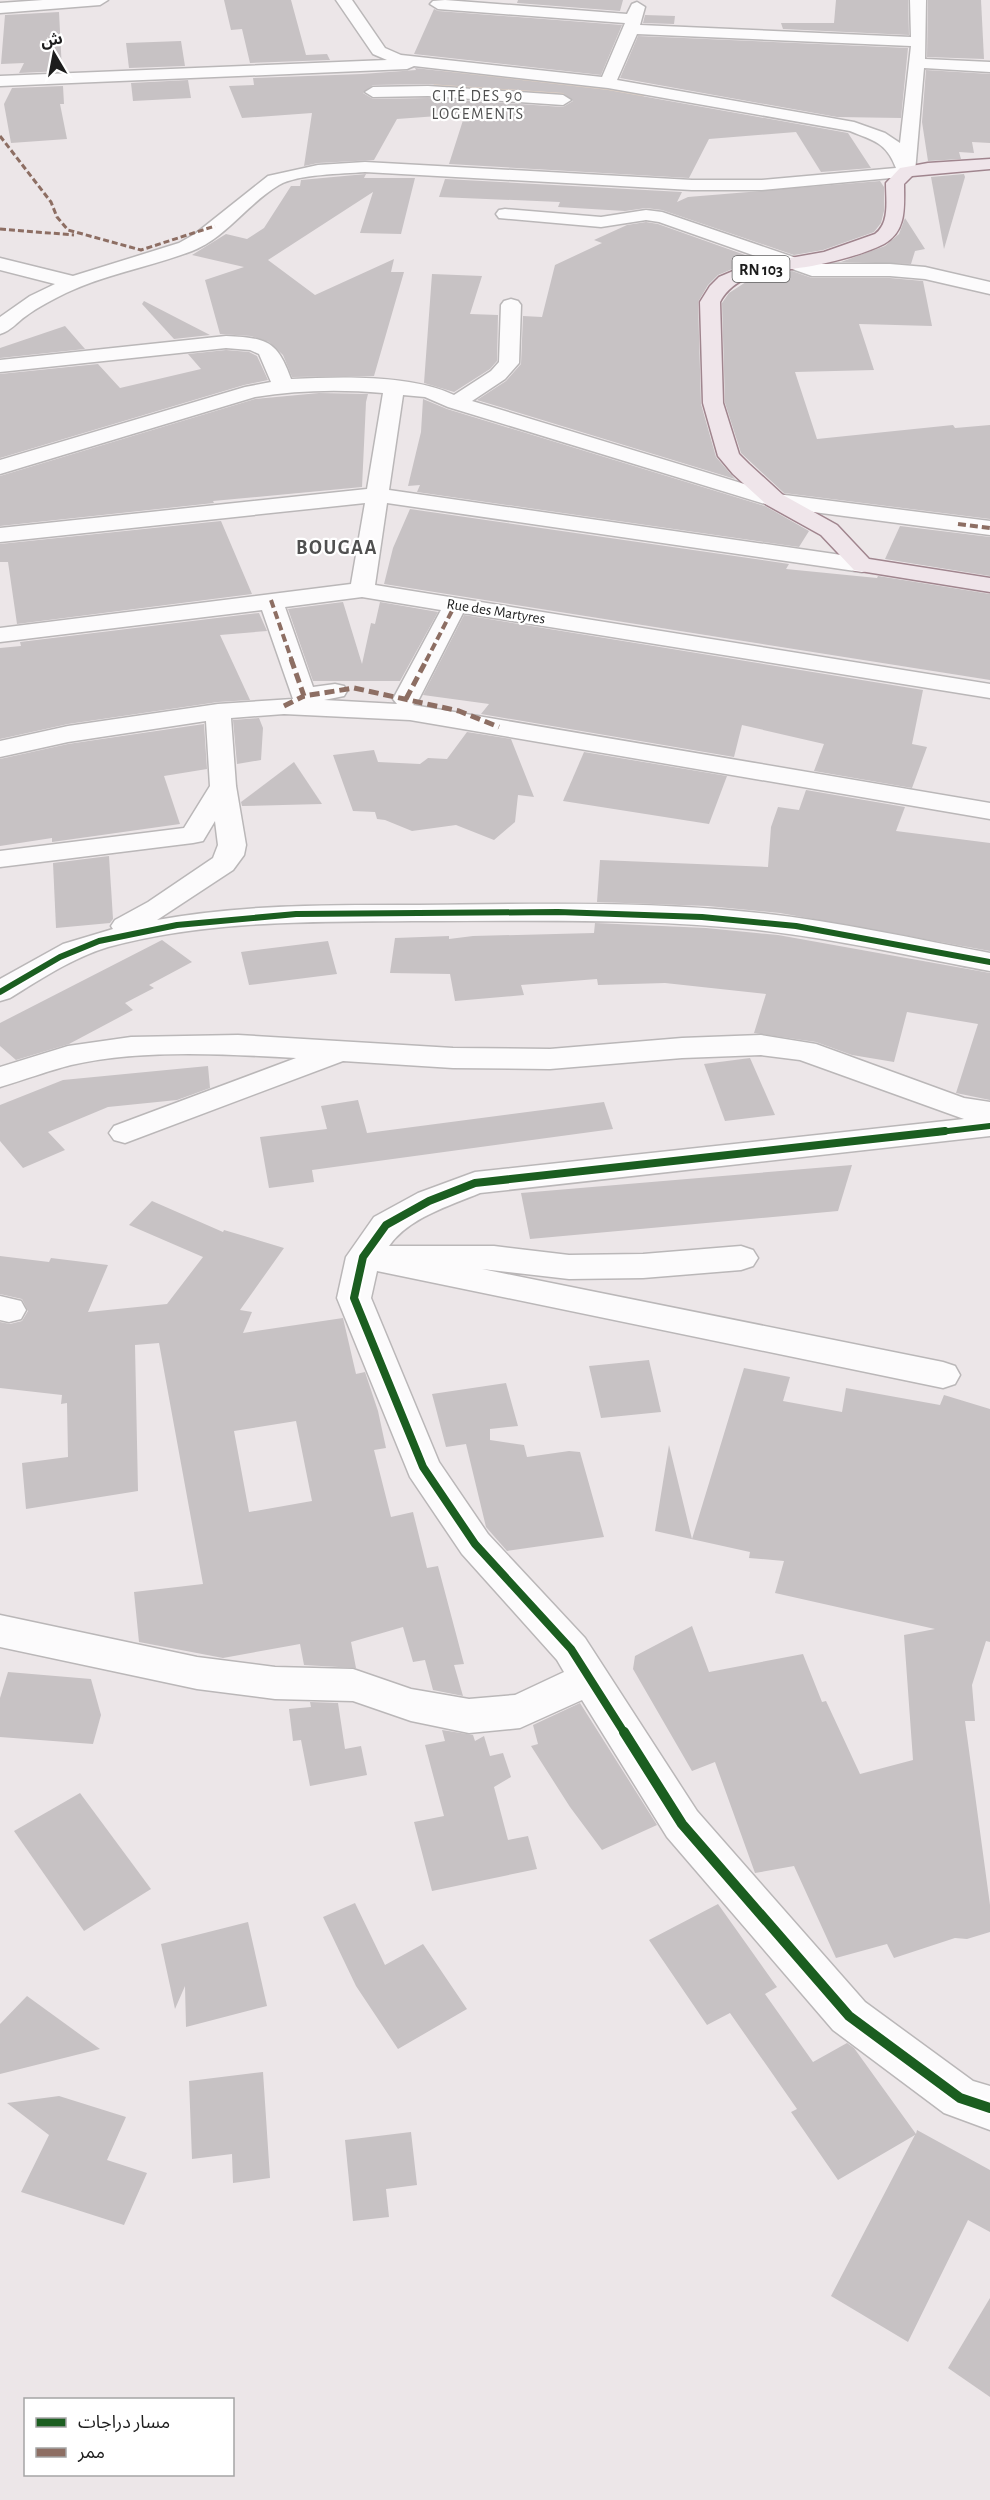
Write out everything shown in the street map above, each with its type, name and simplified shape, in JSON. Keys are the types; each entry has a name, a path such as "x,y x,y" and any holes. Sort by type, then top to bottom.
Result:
{"main road":[{"path":"906,172 928,168 990,164"},
{"name":"RN 103","path":"862,565 829,530 775,500 729,456 713,403 710,302 713,292 729,280 751,270 832,256 881,239 890,230 894,217 895,183 906,172"},
{"path":"862,565 990,585"}],"street":[{"path":"0,8 100,0"},
{"path":"344,0 379,51 398,59 424,64 608,83 854,126 897,148 906,172"},
{"path":"608,83 632,24 639,0"},
{"path":"906,172 919,42 918,0"},
{"path":"438,4 632,24 919,42"},
{"path":"917,63 990,67"},
{"path":"0,81 424,64"},
{"path":"373,92 438,92 584,102"},
{"path":"635,105 656,103 675,94"},
{"path":"0,328 27,305 76,283 186,247 202,238 274,180 318,170 365,167 692,185 762,184 906,172"},
{"path":"505,214 601,222 646,215 662,217 812,270 890,270 925,273 990,288"},
{"path":"0,264 76,283"},
{"path":"455,403 498,375 509,363 511,305"},
{"path":"0,366 226,342 254,342 271,353 283,386"},
{"path":"0,467 252,391 283,386 344,383 429,391 455,403 775,500 990,528"},
{"path":"362,590 393,387"},
{"path":"0,535 375,495 862,565"},
{"name":"Rue des Martyres","path":"0,635 362,590 990,691"},
{"path":"271,600 294,701"},
{"path":"406,699 455,604"},
{"path":"0,749 68,734 294,701 354,688 459,711 499,727"},
{"path":"294,701 410,712 990,811"},
{"path":"0,992 53,960 98,941 158,908 223,864 230,855 232,845 218,712"},
{"path":"0,860 193,835 224,786"},
{"path":"98,941 211,919 379,913 554,912 695,917 795,926 990,962"},
{"path":"0,1077 68,1056 131,1047 238,1045 453,1058 550,1059 682,1048 761,1045 806,1051 960,1108 990,1112"},
{"path":"125,1133 343,1051"},
{"path":"990,1126 475,1183 429,1202 386,1225 363,1257 354,1298 423,1467 475,1544 571,1649 682,1824 849,2016 960,2098 990,2108"},
{"path":"363,1257 494,1258 569,1268 643,1266 741,1258"},
{"path":"363,1257 944,1375"},
{"path":"0,1631 197,1673 275,1683 353,1685 411,1705 469,1716 520,1711 590,1678"}],"shaded area":[{"path":"441,71 606,87 646,94 639,102 432,88"}],"building":[{"path":"224,0 291,0 306,55 327,54 330,60 250,63 242,29 231,30"},
{"path":"518,0 623,0 620,11 517,3"},
{"path":"836,0 908,0 909,35 783,29 781,23 834,23"},
{"path":"928,0 981,0 984,59 927,57"},
{"path":"434,9 622,25 601,75 414,54"},
{"path":"59,12 62,71 19,73 24,63 1,64 5,15"},
{"path":"645,15 675,16 674,24 643,23"},
{"path":"638,36 908,48 901,118 837,117 620,78"},
{"path":"181,41 185,66 129,68 126,43"},
{"path":"415,68 608,90 848,133 871,168 821,172 796,132 709,139 689,178 449,164 465,114 397,119 374,160 304,166 312,113 242,118 229,86 254,85 253,78 416,70","holes":["428,84 563,93 573,101 563,107 428,98 373,99 363,93 373,85"]},
{"path":"926,70 990,74 990,143 972,142 974,153 959,152 961,159 928,161 922,122"},
{"path":"188,80 191,98 133,101 131,83"},
{"path":"63,86 64,104 60,104 67,139 11,143 4,104 12,88"},
{"path":"366,174 364,178 415,178 401,234 360,233 373,192 268,260 315,295 394,259 391,272 404,272 374,376 292,377 283,355 269,342 251,336 220,334 205,280 244,267 192,255 226,234 247,239 264,228 291,186 300,186 301,180"},
{"path":"964,174 965,177 944,249 931,177"},
{"path":"445,179 682,192 677,202 688,197 880,181 884,187 884,211 881,223 874,232 823,250 794,255 662,210 646,208 625,211 558,207 560,202 439,197"},
{"path":"905,218 925,249 915,251 911,264 841,262 885,246 899,234"},
{"path":"646,222 658,224 762,261 744,264 718,275 708,285 698,302 701,404 716,457 735,479 477,400 506,381 521,364 523,316 542,317 555,265 602,243 594,240 627,225"},
{"path":"792,271 812,278 890,278 923,281 932,326 859,324 874,370 795,372 817,439 953,425 955,428 990,425 990,519 784,493 741,453 725,403 722,303 729,293 749,280"},
{"path":"432,274 482,276 470,314 498,315 497,361 490,369 454,392 424,383"},
{"path":"144,301 210,335 174,339 142,304"},
{"path":"65,326 85,349 0,358 0,348"},
{"path":"226,350 249,352 257,356 268,380 244,385 0,458 0,374 98,364 120,388 201,369 188,354"},
{"path":"319,393 368,394 362,487 213,501 214,503 0,526 0,476 255,399"},
{"path":"423,399 447,409 765,506 809,531 799,547 417,492 420,485 408,486 421,432"},
{"path":"410,509 789,564 786,569 877,578 878,576 990,594 990,680 384,584 393,548"},
{"path":"221,521 252,594 17,624 8,562 0,562 0,544"},
{"path":"900,526 990,537 990,576 885,559"},
{"path":"343,602 362,664 371,623 375,624 380,602 438,612 400,681 313,681 288,609"},
{"path":"259,613 267,631 220,635 250,700 218,702 68,724 0,739 0,648 21,646 20,642"},
{"path":"464,615 923,690 912,744 927,747 912,788 814,771 824,744 742,725 734,757 481,714 489,704 423,695"},
{"path":"259,718 263,728 261,760 237,764 233,720"},
{"path":"204,724 207,769 164,776 180,824 52,842 52,838 0,846 0,759 68,744"},
{"path":"467,732 511,739 534,797 518,795 515,822 494,840 456,825 412,831 377,819 375,812 353,811 333,755 374,750 378,762 420,764 428,758 447,759"},
{"path":"584,752 727,776 709,824 563,801"},
{"path":"294,762 322,804 242,806 241,802"},
{"path":"806,790 905,807 896,831 990,843 990,951 780,913 708,906 597,902 600,860 768,867 771,827 778,807 799,810"},
{"path":"109,856 113,919 110,923 56,928 53,863"},
{"path":"595,923 706,928 778,935 990,973 990,1100 956,1093 978,1024 907,1012 894,1062 852,1055 816,1042 754,1033 766,994 665,983 598,985 597,979 521,985 524,995 455,1001 450,974 390,973 395,938 449,936 449,939 473,936 594,933"},
{"path":"162,940 192,962 149,985 154,988 125,1003 133,1010 69,1044 16,1060 0,1046 0,1023"},
{"path":"328,941 337,974 249,985 241,952"},
{"path":"750,1058 775,1115 725,1121 704,1064"},
{"path":"208,1066 210,1088 177,1100 108,1107 48,1132 65,1150 23,1168 0,1141 0,1105 63,1080"},
{"path":"358,1100 367,1133 604,1102 613,1129 312,1170 314,1182 269,1188 260,1137 327,1129 321,1106"},
{"path":"852,1165 838,1211 530,1239 521,1193"},
{"path":"152,1201 223,1232 224,1230 284,1248 240,1310 252,1312 243,1333 343,1318 356,1374 365,1372 378,1411 386,1448 374,1450 391,1517 413,1512 427,1568 438,1566 464,1664 454,1665 463,1696 433,1690 425,1660 413,1662 403,1627 351,1642 356,1668 304,1665 300,1644 223,1658 139,1642 134,1592 203,1584 159,1343 135,1345 138,1491 26,1509 22,1463 68,1457 67,1403 61,1404 62,1395 0,1388 0,1322 10,1324 22,1321 28,1311 22,1299 0,1294 0,1256 49,1262 51,1258 108,1265 88,1312 167,1304 203,1257 129,1225","holes":["296,1421 312,1501 249,1512 234,1431"]},
{"path":"649,1360 661,1412 601,1418 589,1366"},
{"path":"744,1368 790,1377 783,1401 842,1412 846,1388 940,1405 944,1395 990,1409 990,1642 986,1641 972,1685 975,1721 965,1721 990,1905 990,1932 967,1939 955,1938 894,1958 887,1944 836,1958 794,1866 755,1873 715,1762 692,1771 633,1669 635,1656 692,1626 709,1672 803,1654 822,1702 826,1701 860,1774 913,1760 904,1635 935,1629 775,1593 784,1561 749,1558 750,1552 655,1531 669,1445 692,1539"},
{"path":"506,1383 518,1426 490,1429 490,1440 524,1445 527,1457 569,1451 580,1452 604,1537 507,1551 486,1527 466,1444 446,1447 432,1394"},
{"path":"8,1672 91,1679 101,1715 93,1744 0,1737 0,1698"},
{"path":"310,1702 338,1703 345,1749 361,1746 367,1775 310,1786 301,1740 293,1741 289,1709 311,1707"},
{"path":"580,1703 657,1825 602,1850 570,1807 531,1746 538,1744 533,1725"},
{"path":"442,1730 473,1735 475,1741 484,1736 490,1756 503,1753 511,1777 494,1787 508,1840 528,1836 537,1869 432,1891 414,1822 444,1816 425,1745 445,1741"},
{"path":"80,1793 151,1889 84,1931 14,1831"},
{"path":"355,1903 385,1965 423,1944 467,2009 398,2049 356,1986 323,1917"},
{"path":"718,1904 777,1987 765,1994 813,2062 847,2043 854,2048 916,2134 917,2130 990,2170 990,2232 968,2220 908,2342 831,2296 915,2135 838,2180 791,2112 797,2109 730,2013 707,2025 649,1940"},
{"path":"248,1922 267,2006 186,2027 185,1986 175,2009 161,1944"},
{"path":"27,1996 100,2049 0,2074 0,2024"},
{"path":"263,2072 270,2178 233,2183 232,2154 192,2159 189,2081"},
{"path":"59,2096 126,2117 107,2160 147,2173 124,2225 21,2192 49,2135 7,2103"},
{"path":"411,2132 417,2185 386,2189 389,2217 353,2221 345,2140"},
{"path":"990,2298 990,2397 948,2368"}],"marked path":[{"path":"0,136 51,202 57,217 68,230 141,250 215,226"},
{"path":"0,229 74,235"},
{"path":"958,524 990,528"},
{"path":"271,600 304,696 354,688 459,711 499,727"},
{"path":"406,699 455,605"},
{"path":"284,706 304,696"}],"cycle path":[{"path":"0,992 60,957 99,941 177,925 296,914 558,912 702,917 796,926 990,962"},
{"path":"990,1126 475,1183 429,1201 386,1225 363,1257 354,1298 423,1467 475,1544 571,1649 682,1824 849,2016 960,2098 990,2108"}],"district":[{"name":"CITÉ DES 90 LOGEMENTS","path":"478,104"},
{"name":"BOUGAA","path":"337,547"}]}
